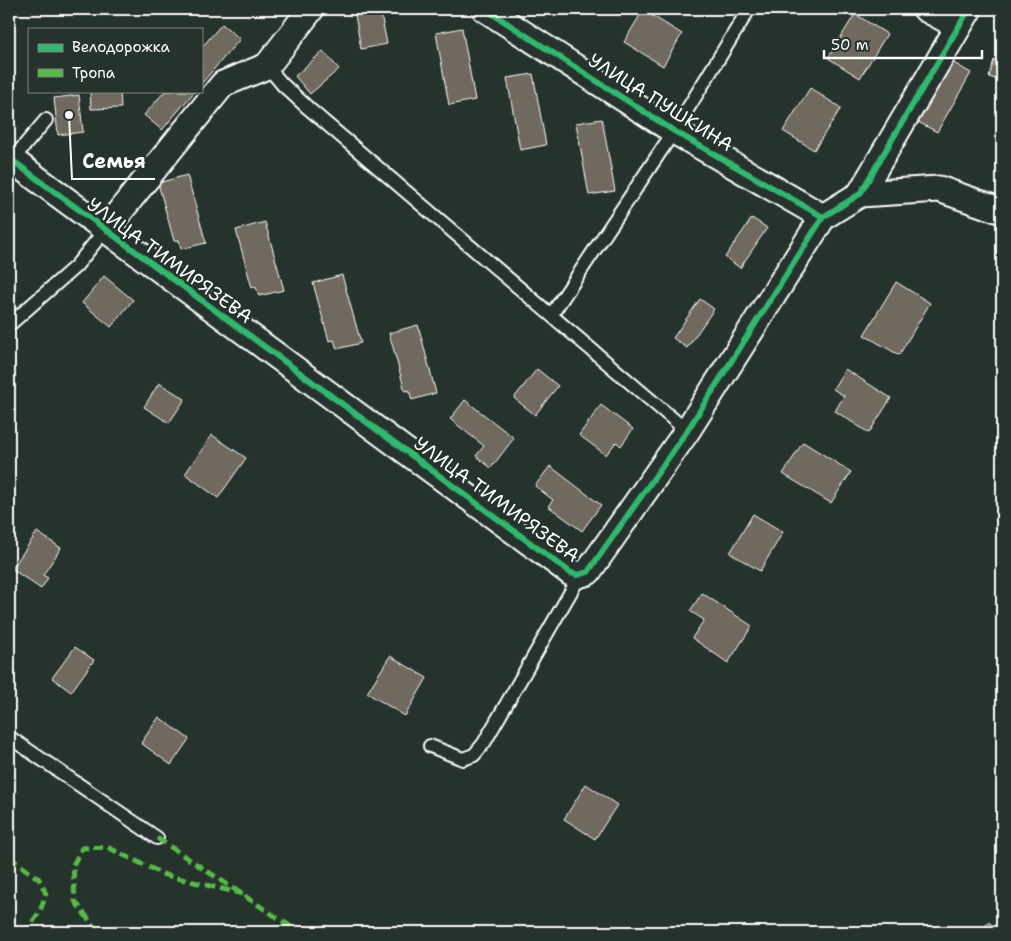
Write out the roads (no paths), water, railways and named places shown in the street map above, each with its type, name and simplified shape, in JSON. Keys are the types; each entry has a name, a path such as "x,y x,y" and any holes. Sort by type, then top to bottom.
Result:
{"street":[{"path":"104,230 223,84 267,66 311,9"},
{"name":"УЛИЦА ПУШКИНА","path":"485,9 674,130 823,217"},
{"path":"926,9 964,17"},
{"name":"УЛИЦА ТИМИРЯЗЕВА","path":"10,159 571,573 581,574 588,572 687,431 823,217 860,194 964,17"},
{"path":"860,194 939,189 1002,210"}],"lane":[{"path":"552,314 674,130 749,9"},
{"path":"267,66 282,84 308,108 687,431"},
{"path":"10,159 46,120"},
{"path":"9,325 76,266 104,230"},
{"path":"430,746 463,759 474,755 484,743 581,574"},
{"path":"9,737 157,838"}],"place":[{"name":"Семья","path":"69,115"}]}
